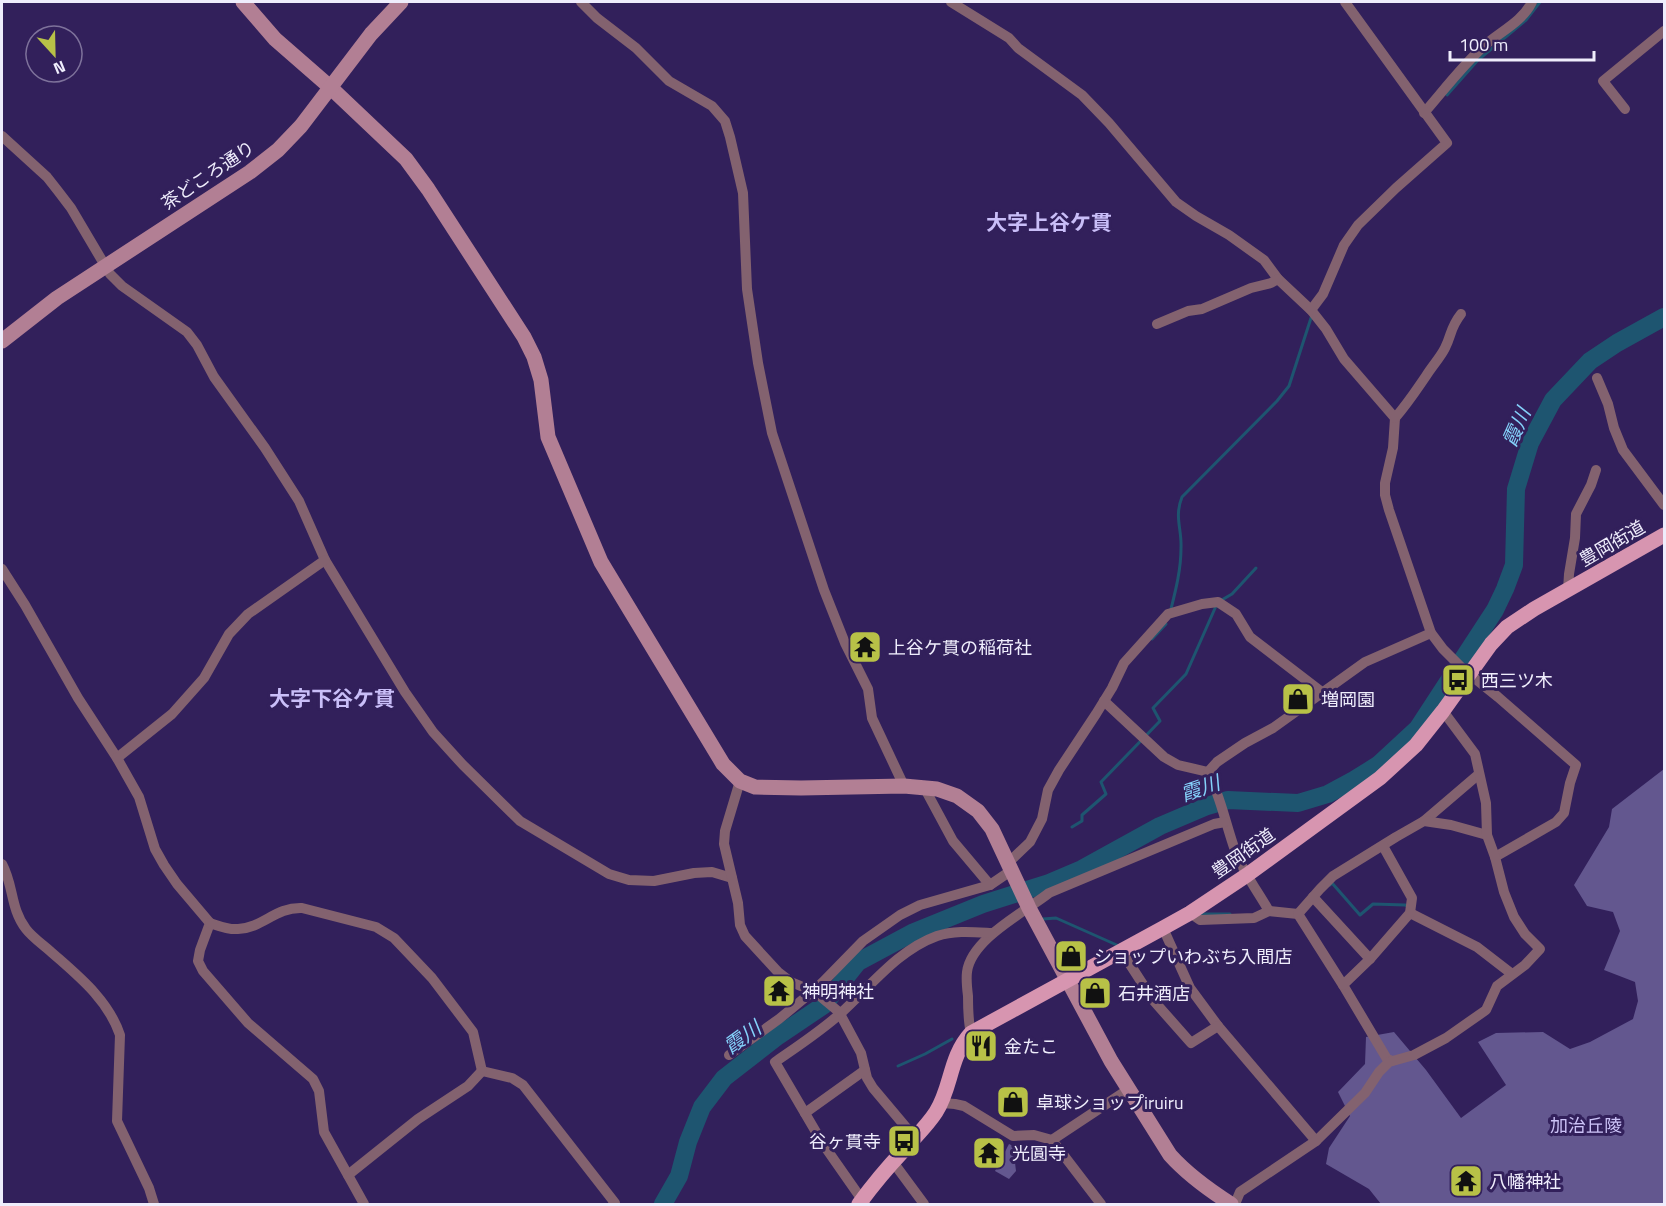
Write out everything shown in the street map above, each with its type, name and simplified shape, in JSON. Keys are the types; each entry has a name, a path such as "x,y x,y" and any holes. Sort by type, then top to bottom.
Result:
{"main road":[{"name":"豊岡街道","path":"862,1203 893,1162 935,1114 942,1102 954,1060 960,1047 971,1033 1122,952 1191,912 1247,875 1380,778 1416,745 1443,711 1466,671 1507,627 1534,609 1665,535"}],"street":[{"path":"243,2 275,39 330,87 417,172 524,337 534,357 541,380 548,437 600,562 723,764 740,781 764,788 904,786 937,789 957,796 978,811 992,829 1028,906 1111,1061 1170,1155 1205,1188 1233,1204 1240,1192 1316,1141 1365,1093 1379,1072 1392,1061 1414,1055 1486,1010 1497,986 1525,965 1540,949 1514,917 1504,892 1487,835 1486,803 1475,754 1443,711"},
{"name":"茶どころ通り","path":"2,341 57,298 250,172 278,150 301,126 371,34 401,2"},
{"path":"581,2 597,18 636,48 669,81 712,105 725,121 743,193 747,290 772,433 824,590 845,644 868,688 872,718 904,786"},
{"path":"951,2 1009,38 1018,48 1082,95 1109,123 1176,202 1264,260 1278,279 1311,310 1326,328 1344,359 1395,418"},
{"path":"1311,310 1323,294 1344,245 1358,225 1447,143 1345,2"},
{"path":"1424,113 1468,62 1506,31 1528,10 1532,2"},
{"path":"1625,108 1603,81 1665,31"},
{"path":"2,136 58,191 71,208 105,267 122,286 187,332 197,345 214,377 265,448 299,501 325,560 405,692 433,732 463,765 520,821 609,874 629,880 654,881 712,872 732,878"},
{"path":"1157,324 1278,279"},
{"path":"1461,314 1453,324 1446,346 1438,360 1409,403 1395,418 1394,442 1385,483 1385,495 1431,633 1443,649 1466,671 1576,765 1564,813 1556,822 1495,857"},
{"path":"1597,378 1623,450 1665,505"},
{"path":"1568,590 1576,514 1596,470"},
{"path":"117,758 172,714 204,678 229,634 248,614 325,560"},
{"path":"2,569 78,698 117,758 138,797 157,852 177,884 210,923 235,930 247,928 290,908 302,908 376,927 394,938 432,978 473,1032 482,1071"},
{"path":"729,1055 814,991 864,941 900,915 920,905 990,885 1012,871 1042,819 1048,790 1059,770 1104,700 1124,663 1168,614 1218,602 1236,614 1250,637 1323,693"},
{"path":"1208,772 1217,762 1273,728 1365,662 1431,633"},
{"path":"1104,700 1164,757 1178,765 1208,772"},
{"path":"1208,772 1237,856 1269,911"},
{"path":"1298,914 1333,876 1424,821 1479,774"},
{"path":"740,781 725,831 724,844 738,903 740,925 745,936 778,972 791,982 814,991 840,1012 861,1053 867,1078 915,1138"},
{"path":"925,789 953,840 990,885"},
{"path":"1424,821 1451,825 1487,835"},
{"path":"971,1033 968,1023 967,972 970,961 992,933 1049,893 1214,824 1225,822"},
{"path":"1343,985 1370,959 1410,913 1412,898 1383,846"},
{"path":"2,864 10,880 18,917 28,931 97,995 116,1022 120,1035 117,1121 149,1188 154,1204"},
{"path":"1313,897 1370,959"},
{"path":"1191,912 1200,920 1254,918 1269,911 1298,914"},
{"path":"1410,913 1477,947 1512,974"},
{"path":"1298,914 1387,1059 1392,1061"},
{"path":"210,923 200,950 198,962 202,971 248,1023 313,1078 319,1091 324,1132 364,1204"},
{"path":"1163,928 1190,988 1218,1026 1316,1141"},
{"path":"862,1203 775,1062 814,1035 904,954 920,944 939,935 956,932 992,933"},
{"path":"1122,952 1153,1000 1191,1044 1218,1026"},
{"path":"806,1113 865,1070"},
{"path":"348,1174 418,1119 468,1086 482,1071"},
{"path":"482,1071 512,1078 522,1085 614,1204"},
{"path":"1052,1140 1129,1089"},
{"path":"942,1102 964,1106 1012,1136 1034,1135 1052,1140 1101,1204"},
{"path":"893,1162 924,1204"}],"green space":[{"name":"加治丘陵","path":"1664,769 1664,1204 1381,1204 1369,1189 1326,1164 1329,1148 1350,1116 1338,1092 1365,1064 1366,1037 1394,1032 1426,1070 1461,1118 1506,1085 1478,1042 1496,1033 1543,1032 1570,1049 1590,1042 1633,1019 1638,1001 1635,982 1604,970 1620,931 1613,912 1587,906 1574,885 1609,827 1612,809"},
{"path":"1009,1144 1013,1146 1016,1171 1009,1179 995,1171"}],"waterway":[{"path":"1447,95 1478,60 1526,20 1540,2"},
{"name":"霞川","path":"663,1204 679,1176 688,1142 702,1107 724,1078 778,1036 824,1005 858,962 914,932 983,904 1049,883 1082,869 1160,826 1207,806 1228,800 1298,803 1328,794 1378,765 1418,728 1495,610 1514,565 1516,489 1530,443 1553,400 1590,361 1664,317"},
{"path":"1171,609 1180,564 1181,541 1178,517 1182,497 1289,386 1311,318"},
{"path":"1220,601 1232,594 1256,568"},
{"path":"1072,827 1082,821 1082,815 1106,794 1101,782 1160,721 1153,708 1186,674 1216,606"},
{"path":"1152,639 1166,624"},
{"path":"1330,885 1332,883 1360,915 1373,904 1408,906"},
{"path":"1198,916 1230,914"},
{"path":"1043,919 1056,918 1119,946"},
{"path":"898,1066 952,1039"}],"place":[{"name":"上谷ケ貫の稲荷社","path":"865,647"},
{"name":"西三ツ木","path":"1458,680"},
{"name":"増岡園","path":"1298,699"},
{"name":"ショップいわぶち入間店","path":"1071,956"},
{"name":"神明神社","path":"779,991"},
{"name":"石井酒店","path":"1095,993"},
{"name":"金たこ","path":"981,1046"},
{"name":"卓球ショップiruiru","path":"1013,1102"},
{"name":"谷ヶ貫寺","path":"904,1141"},
{"name":"光圓寺","path":"989,1153"},
{"name":"八幡神社","path":"1466,1181"}],"district":[{"name":"大字上谷ケ貫","path":"1049,222"},
{"name":"大字下谷ケ貫","path":"332,698"}]}
